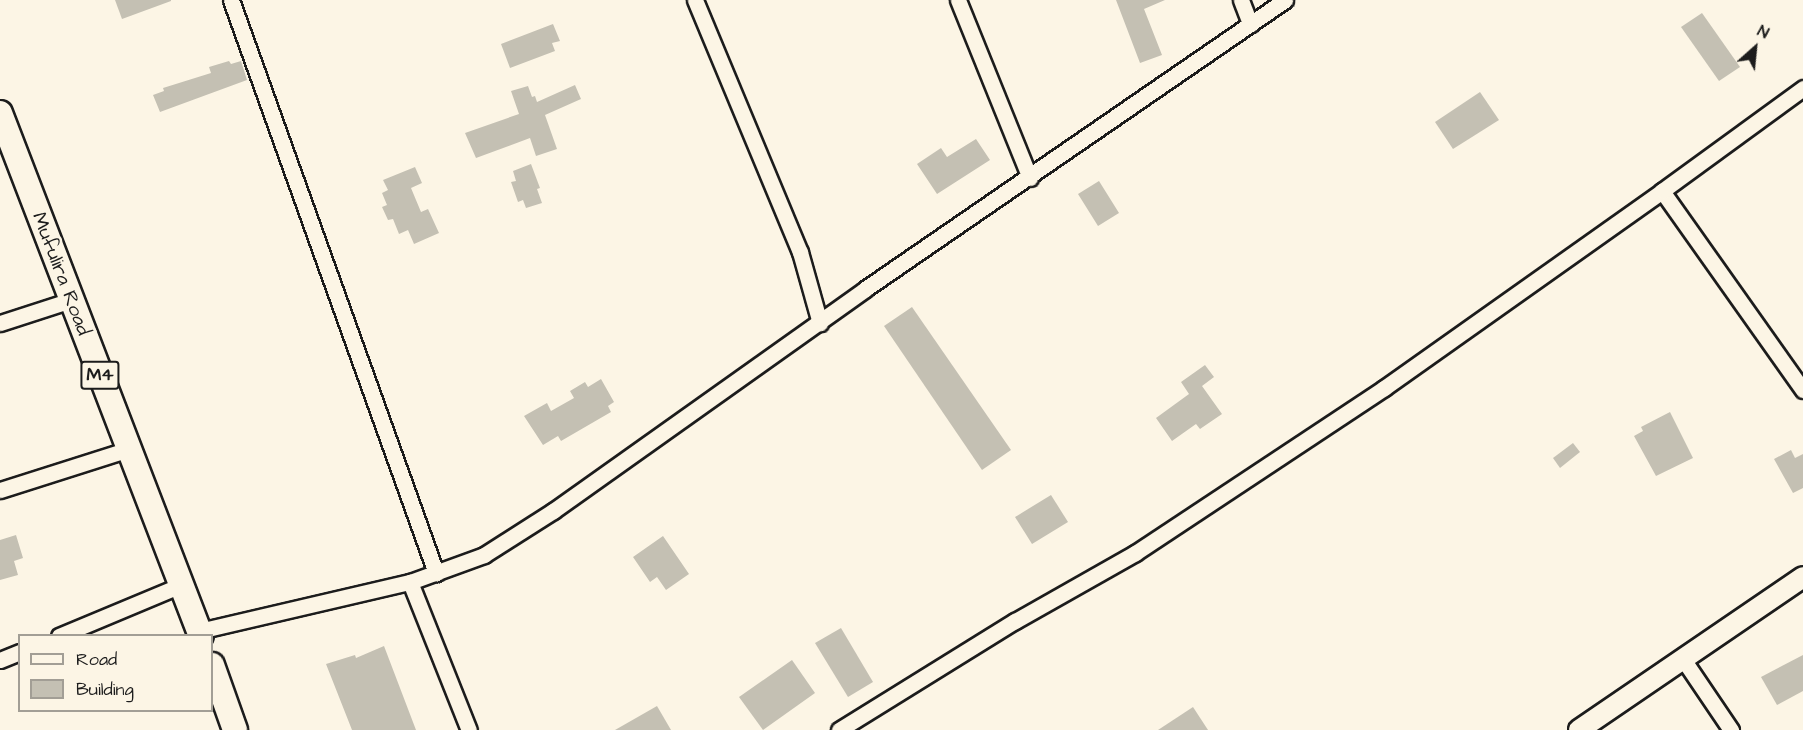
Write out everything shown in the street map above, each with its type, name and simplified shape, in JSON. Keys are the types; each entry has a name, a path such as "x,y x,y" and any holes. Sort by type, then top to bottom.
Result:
{"main road":[{"name":"Mufulira Road","path":"0,113 8,158 71,300 200,633"},
{"path":"213,668 235,730"}],"street":[{"path":"231,0 436,573"},
{"path":"695,0 800,252 820,323"},
{"path":"958,0 1030,178"},
{"path":"1241,0 1250,24"},
{"path":"200,633 410,582 484,555 553,511 865,289 1030,178 1285,0"},
{"path":"839,730 985,639 1135,553 1401,376 1803,88"},
{"path":"1662,191 1803,390"},
{"path":"0,323 71,300"},
{"path":"0,490 129,449"},
{"path":"1579,730 1803,577"},
{"path":"410,582 469,730"},
{"path":"64,634 181,585"},
{"path":"0,660 18,653"},
{"path":"1683,659 1731,730"}],"building":[{"path":"115,0 171,0 171,1 122,19"},
{"path":"1116,0 1165,0 1144,9 1162,55 1140,63"},
{"path":"1702,13 1740,67 1719,81 1681,27"},
{"path":"553,24 560,41 552,43 555,51 510,68 501,44"},
{"path":"229,61 231,64 241,61 247,80 160,112 153,95 164,91 163,88 211,73 209,67"},
{"path":"575,85 581,99 545,115 557,149 536,156 530,138 476,158 465,133 519,114 511,91 528,86 532,97 535,96 537,102"},
{"path":"1480,92 1499,120 1453,149 1435,122"},
{"path":"976,139 990,160 937,194 917,164 941,148 947,157"},
{"path":"531,164 540,188 537,189 542,203 526,208 523,200 518,202 511,182 516,181 513,171"},
{"path":"415,167 422,183 411,188 421,212 428,209 439,233 414,244 408,230 399,234 393,219 388,220 382,207 387,205 382,193 388,190 383,180"},
{"path":"1099,181 1119,213 1098,226 1078,194"},
{"path":"912,307 1011,450 982,470 884,326"},
{"path":"1205,365 1214,377 1202,386 1222,414 1200,429 1196,424 1172,441 1156,418 1189,394 1181,382"},
{"path":"601,379 614,402 608,406 611,412 561,441 558,436 543,445 524,416 547,403 551,411 574,398 570,391 585,382 588,387"},
{"path":"1670,412 1693,458 1656,476 1634,436 1643,431 1641,427"},
{"path":"1573,443 1580,452 1560,468 1553,458"},
{"path":"1791,450 1795,458 1803,454 1803,488 1793,493 1774,459"},
{"path":"1051,495 1068,522 1032,544 1015,517"},
{"path":"16,535 23,558 14,561 18,575 0,580 0,540"},
{"path":"663,536 689,574 666,590 657,577 650,582 633,557"},
{"path":"841,628 873,682 848,697 815,643"},
{"path":"384,646 416,730 352,730 326,664 355,655 356,658"},
{"path":"1803,655 1803,691 1777,705 1761,677"},
{"path":"792,660 815,693 763,730 739,697"},
{"path":"657,706 671,730 615,730"},
{"path":"1193,707 1208,730 1158,730"}]}
